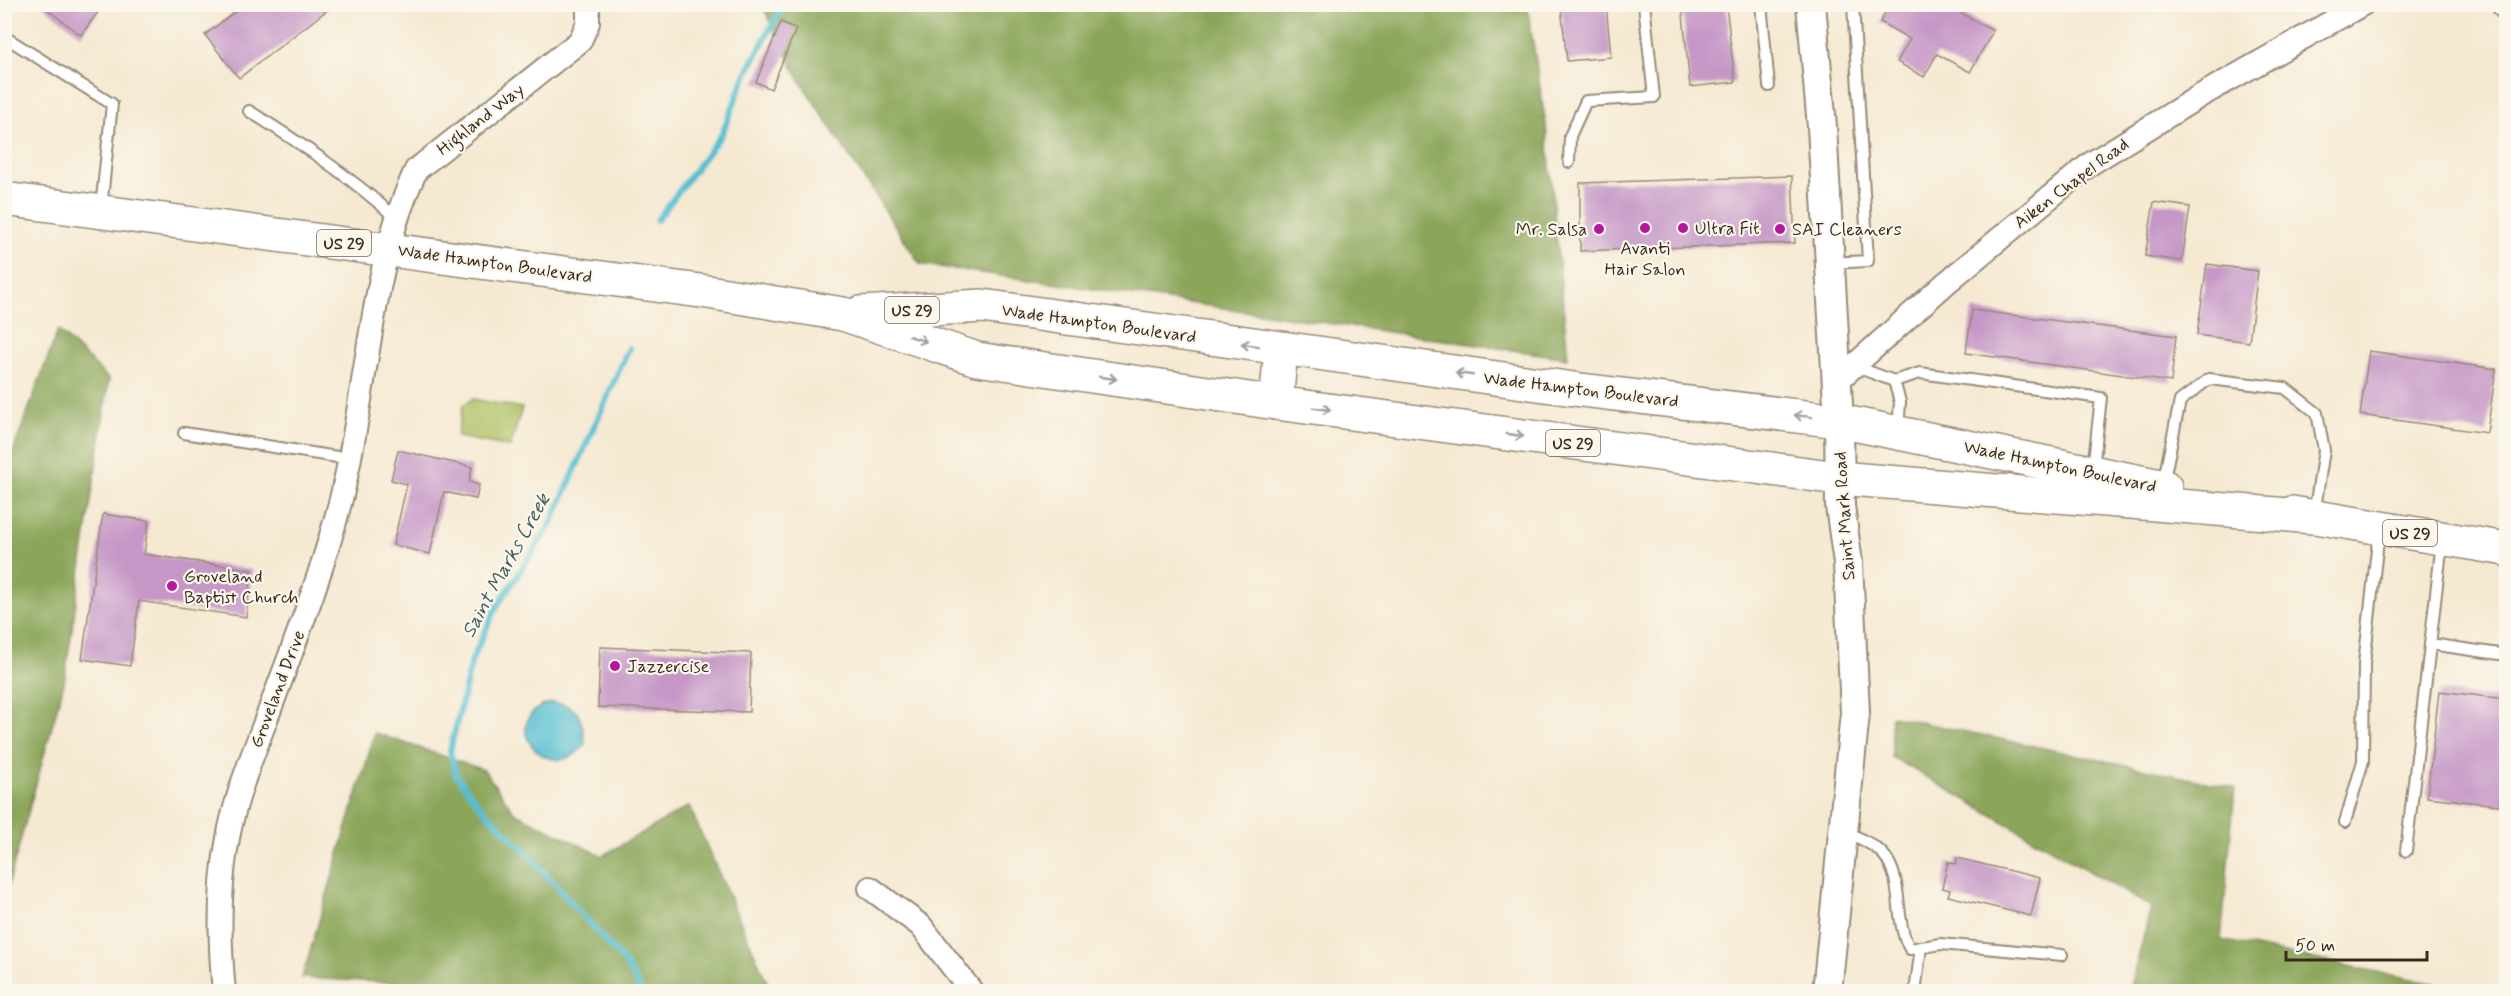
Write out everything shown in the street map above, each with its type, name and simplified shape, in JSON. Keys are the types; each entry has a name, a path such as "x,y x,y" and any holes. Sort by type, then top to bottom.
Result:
{"main road":[{"name":"Wade Hampton Boulevard","path":"4,199 100,211 393,234 700,291 843,314 977,358 1276,403 1838,478 2313,517"},
{"name":"Wade Hampton Boulevard","path":"843,314 982,306 1281,349 1839,421 2313,517 2506,549"},
{"path":"1276,403 1281,349"}],"street":[{"name":"Highland Way","path":"393,234 416,170 571,49 585,32 588,4"},
{"name":"Saint Mark Road","path":"1811,4 1830,264 1845,373 1839,421 1838,478 1848,563 1855,713 1827,992"},
{"name":"Aiken Chapel Road","path":"1845,373 1946,283 2090,164 2200,96 2363,4"},
{"path":"2502,4 2506,9"},
{"name":"Groveland Drive","path":"224,992 220,923 228,838 242,784 327,550 359,418 372,323 393,234"},
{"path":"870,888 921,926 972,992"}],"lane":[{"path":"1569,162 1570,136 1586,101 1654,97 1644,4"},
{"path":"1761,4 1769,86"},
{"path":"1830,264 1868,261 1853,4"},
{"path":"4,44 8,39 112,104 100,211"},
{"path":"249,111 320,156 361,186 393,234"},
{"path":"1845,373 1894,381 1920,373 2101,398 2093,472"},
{"path":"2163,487 2173,425 2180,401 2209,379 2285,388 2317,413 2324,450 2313,517"},
{"path":"1894,381 1900,402 1898,433"},
{"path":"184,433 350,459"},
{"path":"2344,822 2363,761 2364,664 2379,528"},
{"path":"2406,851 2443,538"},
{"path":"2430,644 2506,655"},
{"path":"1843,830 1881,852 1890,863 1896,888 1902,936 1910,949 1940,944 2062,955"},
{"path":"1915,992 1921,947"}],"green space":[{"path":"762,5 1527,5 1546,125 1568,358 920,264 800,81"},
{"path":"58,330 109,379 64,683 5,896 5,473"},
{"path":"473,399 522,408 510,447 457,437 463,405"},
{"path":"1891,716 2235,788 2221,940 2470,991 2130,991 2151,907 1892,757"},
{"path":"375,733 484,770 514,812 602,856 689,806 771,991 485,992 481,987 302,978"}],"water":[{"path":"550,703 573,709 581,720 585,744 571,756 557,759 544,756 533,747 527,736 526,723 534,712"}],"building":[{"path":"40,4 104,4 81,35"},
{"path":"245,4 335,4 239,78 205,35"},
{"path":"1606,4 1611,57 1567,61 1561,7"},
{"path":"1682,4 1726,4 1735,82 1690,87"},
{"path":"1890,4 1966,4 1961,13 1993,31 1970,72 1937,54 1924,77 1897,62 1910,39 1880,22"},
{"path":"781,22 796,29 771,89 756,82"},
{"path":"1792,176 1795,243 1580,251 1580,183"},
{"path":"2154,202 2190,207 2182,261 2145,256"},
{"path":"2207,264 2258,271 2249,342 2197,335"},
{"path":"1972,310 2176,336 2171,382 1966,353"},
{"path":"2369,351 2496,369 2487,433 2360,415"},
{"path":"398,450 472,467 469,482 479,485 476,499 444,492 430,554 393,545 407,484 391,480"},
{"name":"Groveland Baptist Church","path":"103,514 149,521 144,554 252,570 246,617 139,601 130,666 82,659"},
{"path":"600,647 751,653 749,712 598,707"},
{"path":"2439,691 2506,699 2506,806 2427,797"},
{"path":"1957,858 2040,878 2031,916 1948,896 1950,890 1942,888 1948,862 1956,864"}],"waterway":[{"name":"Saint Marks Creek","path":"657,220 722,134 745,76 777,16 790,4"},
{"name":"Saint Marks Creek","path":"629,348 551,524 496,608 472,660 450,751 456,775 480,806 529,855 625,963 642,992"}],"place":[{"name":"Avanti Hair Salon","path":"1645,228"},
{"name":"Ultra Fit","path":"1683,228"},
{"name":"Mr. Salsa","path":"1599,229"},
{"name":"SAI Cleaners","path":"1780,229"},
{"name":"Groveland Baptist Church","path":"172,586"},
{"name":"Jazzercise","path":"615,666"}]}
